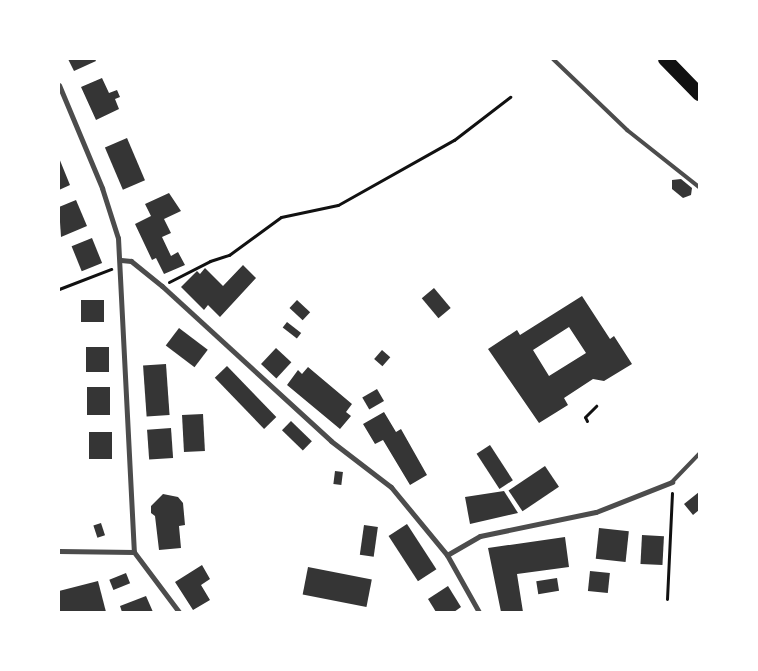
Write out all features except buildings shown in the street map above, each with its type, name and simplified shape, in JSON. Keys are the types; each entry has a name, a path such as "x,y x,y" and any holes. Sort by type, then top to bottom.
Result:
{"highway":[{"path":"665,59 699,94"}],"street":[{"path":"59,85 102,188 118,238 121,263 134,552 179,612"},
{"path":"121,263 131,261 162,286 332,441 385,481 447,554 479,612"},
{"path":"447,554 480,536 596,512 672,482"},
{"path":"59,550 134,552"}],"lane":[{"path":"553,59 627,130 699,187"},
{"path":"672,482 699,454"}],"path":[{"path":"162,286 188,271 230,255 281,216 338,204 454,140 510,97"},
{"path":"59,289 121,263"},
{"path":"581,420 587,421 585,417 596,406"},
{"path":"667,599 672,482"}]}
